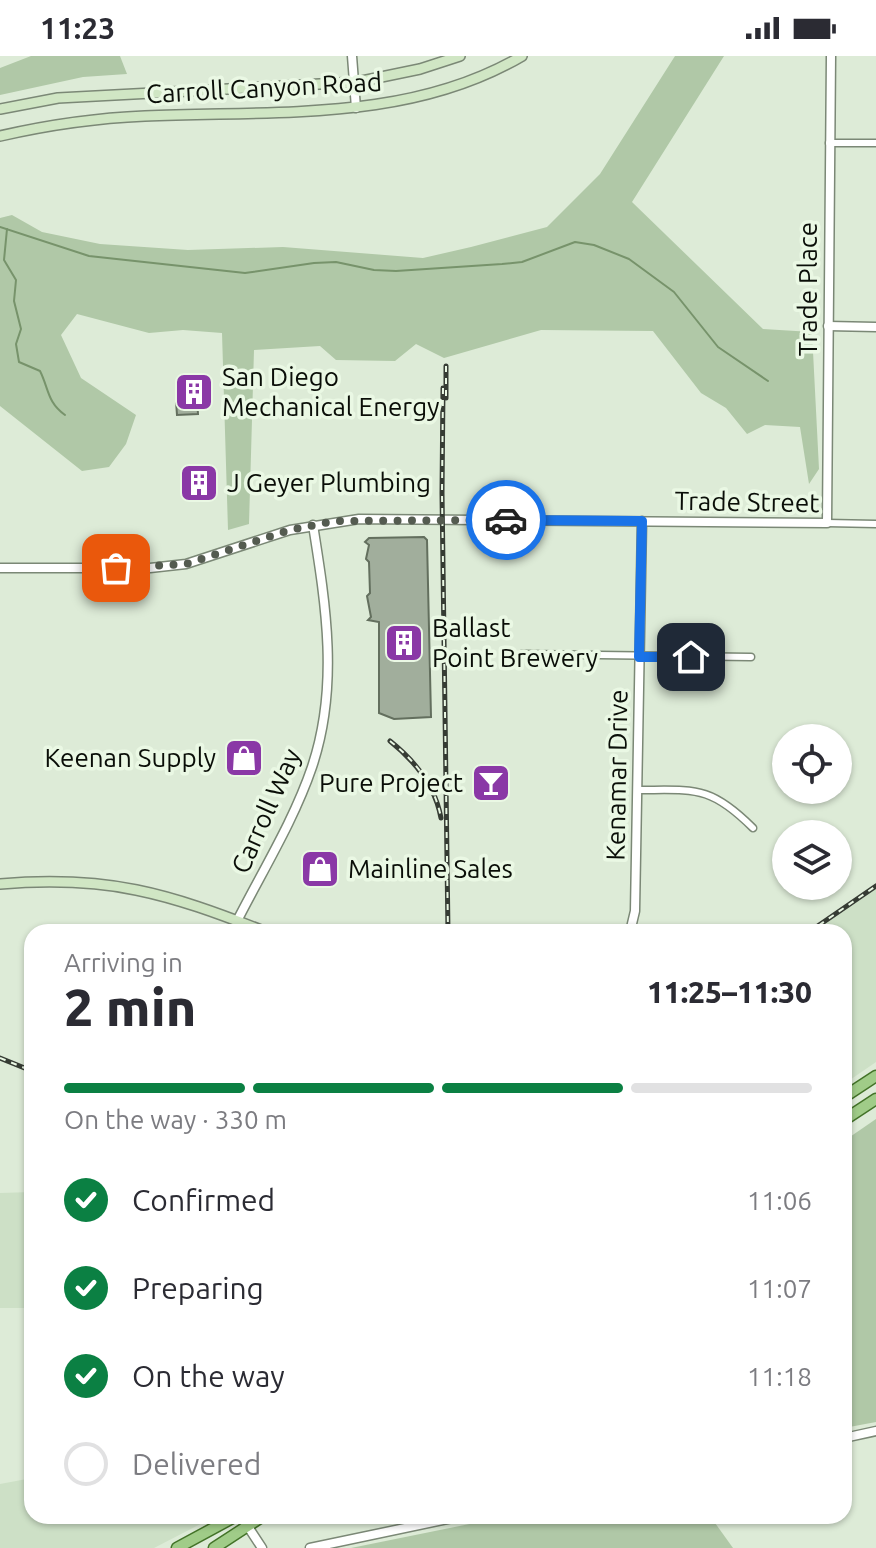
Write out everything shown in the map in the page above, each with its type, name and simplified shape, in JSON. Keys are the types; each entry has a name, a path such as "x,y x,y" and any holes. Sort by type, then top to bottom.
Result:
{"main road":[{"name":"Carroll Canyon Road","path":"0,109 58,98 357,82 420,69 460,56"},
{"name":"Carroll Canyon Road","path":"0,136 63,123 356,108 401,102 442,92 522,56"},
{"path":"0,884 59,880 99,882 181,899 245,924"},
{"path":"852,1092 876,1076"},
{"path":"852,1115 876,1099"},
{"path":"177,1548 223,1524"},
{"path":"214,1548 251,1524"}],"street":[{"path":"352,56 357,82 356,108"},
{"name":"Trade Place","path":"827,523 831,56"},
{"path":"829,143 876,143"},
{"path":"828,326 876,327"},
{"name":"Trade Street","path":"0,568 150,568 186,564 313,525 359,519 876,524"},
{"name":"Kenamar Drive","path":"632,924 635,911 642,521"},
{"name":"Carroll Way","path":"237,921 301,796 323,723 329,666 328,619 313,525"},
{"path":"522,654 751,657"},
{"path":"638,790 699,791 714,795 730,804 753,828"},
{"path":"852,1436 876,1431"},
{"path":"245,1524 262,1548"},
{"path":"310,1548 424,1524"}],"shaded area":[{"path":"31,56 120,56 127,74 83,77 0,95 0,68"},
{"path":"675,56 724,56 632,202 763,329 812,332 819,469 809,484 800,427 765,425 747,434 726,408 701,393 653,331 541,330 444,358 416,344 395,361 336,360 320,346 254,350 249,524 228,530 222,333 183,330 149,333 77,314 61,335 81,378 136,415 126,444 109,467 82,471 0,406 0,218 12,215 42,232 100,244 188,250 283,247 423,258 471,247 547,227 600,174"},
{"path":"876,888 876,1062 852,1078 852,924 824,924"},
{"path":"876,1119 876,1422 852,1426 852,1136"},
{"path":"24,1192 24,1308 0,1308 0,1193"},
{"path":"24,1480 24,1524 200,1524 154,1548 0,1548 0,1484"},
{"path":"470,1524 716,1524 733,1548 351,1548"}],"building":[{"path":"204,384 204,399 197,399 198,414 177,415 176,401 184,400 183,385"},
{"name":"Ballast Point Brewery","path":"424,537 427,540 431,717 394,719 379,713 379,622 368,620 371,617 367,596 370,593 369,562 366,559 369,545 365,542 369,538"}],"waterway":[{"path":"0,227 89,256 245,273 336,262 396,271 502,264 522,262 575,242 594,245 629,259 674,292 718,347 768,381"},
{"path":"7,229 4,260 16,280 14,301 21,329 16,344 19,362 40,371 52,400 65,415"}],"railway":[{"path":"446,366 446,398"},
{"path":"443,388 448,924"},
{"path":"390,741 423,775 434,795 441,818"},
{"path":"821,924 876,886"},
{"path":"0,1058 24,1068"}],"way so far":[{"path":"116,568 186,564 290,530 335,521 506,520"}],"place":[{"name":"San Diego Mechanical Energy","path":"194,392"},
{"name":"J Geyer Plumbing","path":"199,483"},
{"name":"Ballast Point Brewery","path":"404,643"},
{"name":"Keenan Supply","path":"244,758"},
{"name":"Pure Project","path":"491,783"},
{"name":"Mainline Sales","path":"320,869"}],"route":[{"path":"506,520 642,521 639,657 691,657"}]}
